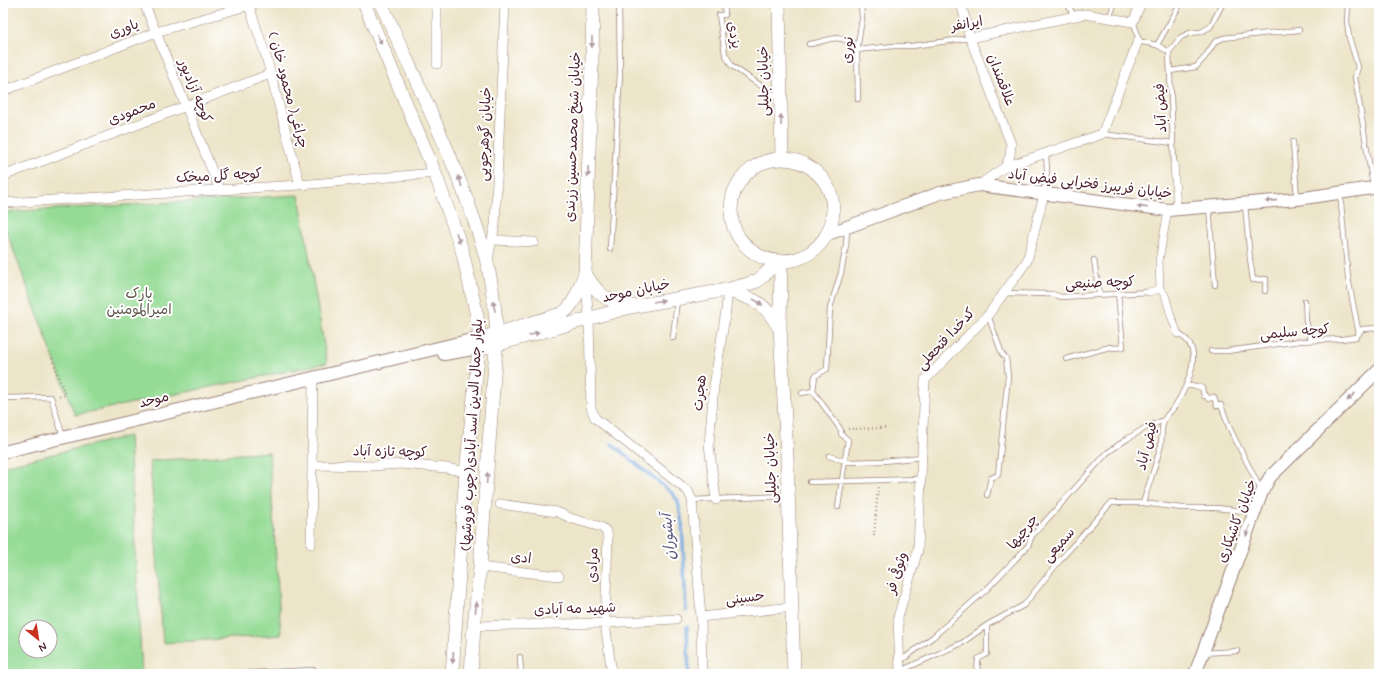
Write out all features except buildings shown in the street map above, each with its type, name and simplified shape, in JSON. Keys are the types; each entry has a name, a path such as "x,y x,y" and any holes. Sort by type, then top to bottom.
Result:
{"main road":[{"name":"بلوار جمال الدین اسد آبادی(چوب فروشها)","path":"364,3 435,173 462,250 477,316 479,343 466,472 452,674"},
{"name":"بلوار جمال الدین اسد آبادی(چوب فروشها)","path":"381,3 456,170 483,247 495,311 497,340 480,567 470,674"},
{"name":"خیابان شیخ محمدحسین زرندی","path":"585,273 592,59 592,3"},
{"name":"خیابان جلیلی","path":"778,3 782,159"},
{"path":"782,159 797,161 811,168 822,178 830,190 834,205 833,220 828,234 819,246 807,255 793,260 780,261 759,256 747,247 738,235 732,221 731,206 735,192 742,179 753,168 767,162 782,159"},
{"name":"خیابان جلیلی","path":"780,261 780,328 788,496 794,674"},
{"name":"خیابان موحد","path":"497,340 630,307 726,290 757,281 780,261"},
{"path":"585,273 599,294 610,301 630,307"},
{"path":"479,343 497,340 562,314 572,305 585,273"},
{"path":"726,290 746,296 766,308 772,314 780,328"}],"street":[{"name":"کوچه آزادپور","path":"144,3 220,190"},
{"path":"436,3 437,64"},
{"name":"خیابان گوهرجویی","path":"487,265 495,225 505,3"},
{"name":"علاقمندان","path":"961,3 970,38 1011,144 1010,156 1006,166"},
{"path":"1133,22 1141,3"},
{"name":"یاوری","path":"3,91 156,32 251,4"},
{"name":"چراغی( محمود خان )","path":"251,4 300,186"},
{"name":"ایرانفر","path":"970,38 1085,14 1133,22"},
{"path":"979,185 1006,166 1102,134 1138,41"},
{"name":"محمودی","path":"3,176 270,74"},
{"path":"1174,164 1173,210 1160,261 1160,289 1165,295 1178,334"},
{"name":"کوچه گل میخک","path":"3,176 4,203 300,186 435,173"},
{"name":"خیابان فریبرز فخرایی فیض آباد","path":"828,234 940,193 979,185 1173,210 1297,199 1376,187"},
{"name":"کدخدا فتحعلی","path":"921,479 925,380 988,315 1027,261 1044,194"},
{"path":"492,240 534,242"},
{"path":"585,273 589,318 591,408 595,418 688,491 692,500 701,618 702,674"},
{"path":"1149,292 1160,289"},
{"name":"هجرت","path":"716,500 709,445 714,386 726,310 726,290"},
{"name":"موحد","path":"3,452 312,378 479,343"},
{"name":"خیابان کاشیکاری","path":"1195,674 1262,492 1270,477 1379,370"},
{"path":"310,544 312,378"},
{"name":"کوچه تازه آباد","path":"312,465 372,466 401,464 446,468 466,472"},
{"name":"وثوقی فر","path":"898,670 898,617 918,550 921,479"},
{"name":"مرادی","path":"500,504 557,512 573,519 601,527 606,531 608,537 605,623"},
{"name":"ادی","path":"480,567 559,576"},
{"name":"حسینی","path":"701,618 792,606"},
{"name":"شهید مه آبادی","path":"474,626 605,623 676,619"},
{"path":"605,623 612,674"}],"lane":[{"path":"610,249 620,73 619,3"},
{"name":"یزدی","path":"724,3 724,15 719,15 725,54 732,66 781,99"},
{"name":"نوری","path":"858,99 857,50 862,19 861,3"},
{"path":"1068,3 1074,16"},
{"path":"1109,18 1112,3"},
{"path":"1157,45 1181,3"},
{"path":"1133,22 1137,32 1138,41 1157,45 1169,52 1182,37 1190,33 1201,32 1210,27 1223,3"},
{"path":"1348,3 1347,21 1358,68 1355,77 1376,187"},
{"path":"1170,71 1196,67 1215,42 1223,38 1299,30"},
{"path":"809,44 818,44 833,38 847,41 857,50"},
{"name":"ایرانفر","path":"857,50 894,46 912,46 970,38"},
{"name":"فیض آباد","path":"1169,52 1174,164"},
{"path":"1102,134 1173,143"},
{"path":"1293,142 1297,199"},
{"path":"1044,194 1047,172 1046,152"},
{"path":"1340,193 1348,278 1359,334"},
{"path":"1245,204 1253,280 1266,279 1265,291"},
{"path":"1209,207 1215,284"},
{"path":"838,507 848,440 841,434 841,430 813,391 815,376 827,370 830,308 841,273 846,246 847,227"},
{"path":"1094,260 1098,294"},
{"name":"کوچه صنیعی","path":"1004,293 1052,294 1061,297 1149,292"},
{"path":"1066,359 1110,347 1123,347 1118,293"},
{"path":"673,338 677,298"},
{"path":"1305,301 1306,320 1311,340"},
{"path":"988,315 1002,354 1006,358 1008,376 998,475 991,478 988,495"},
{"name":"کوچه سلیمی","path":"1211,351 1311,340 1342,339 1356,337 1362,329 1379,328"},
{"name":"فیض آباد","path":"1143,503 1161,444 1164,420 1174,408 1187,386 1193,358 1191,345 1185,337 1178,334"},
{"path":"1187,386 1202,388 1204,396 1208,399 1214,397 1217,406 1221,405 1229,427 1262,492"},
{"path":"802,393 813,391"},
{"path":"3,398 51,396 63,437"},
{"name":"چرچیها","path":"898,670 988,589 1028,546 1032,536 1107,453 1145,428 1164,420"},
{"path":"829,456 849,462 884,461 922,457"},
{"path":"810,482 921,479"},
{"path":"692,500 788,496"},
{"name":"سمیعی","path":"898,670 962,644 987,625 1024,605 1060,560 1111,503 1143,503 1182,508 1216,508 1255,512"},
{"path":"977,674 978,659 987,654 987,625"},
{"path":"1204,653 1237,651"},
{"path":"520,657 521,674"},
{"path":"224,674 314,670 314,674"}],"path":[{"path":"51,396 65,395 52,358"},
{"path":"841,430 886,428"},
{"path":"874,536 878,480"}],"green space":[{"name":"پارک امیرالمومنین","path":"299,195 327,363 75,415 3,222 3,212"},
{"path":"129,436 142,674 3,674 3,466"},
{"path":"269,452 281,635 163,643 150,461"}],"waterway":[{"name":"آبشوران","path":"612,444 672,493 678,501 682,523 686,611"},
{"name":"آبشوران","path":"687,627 689,674"}]}
